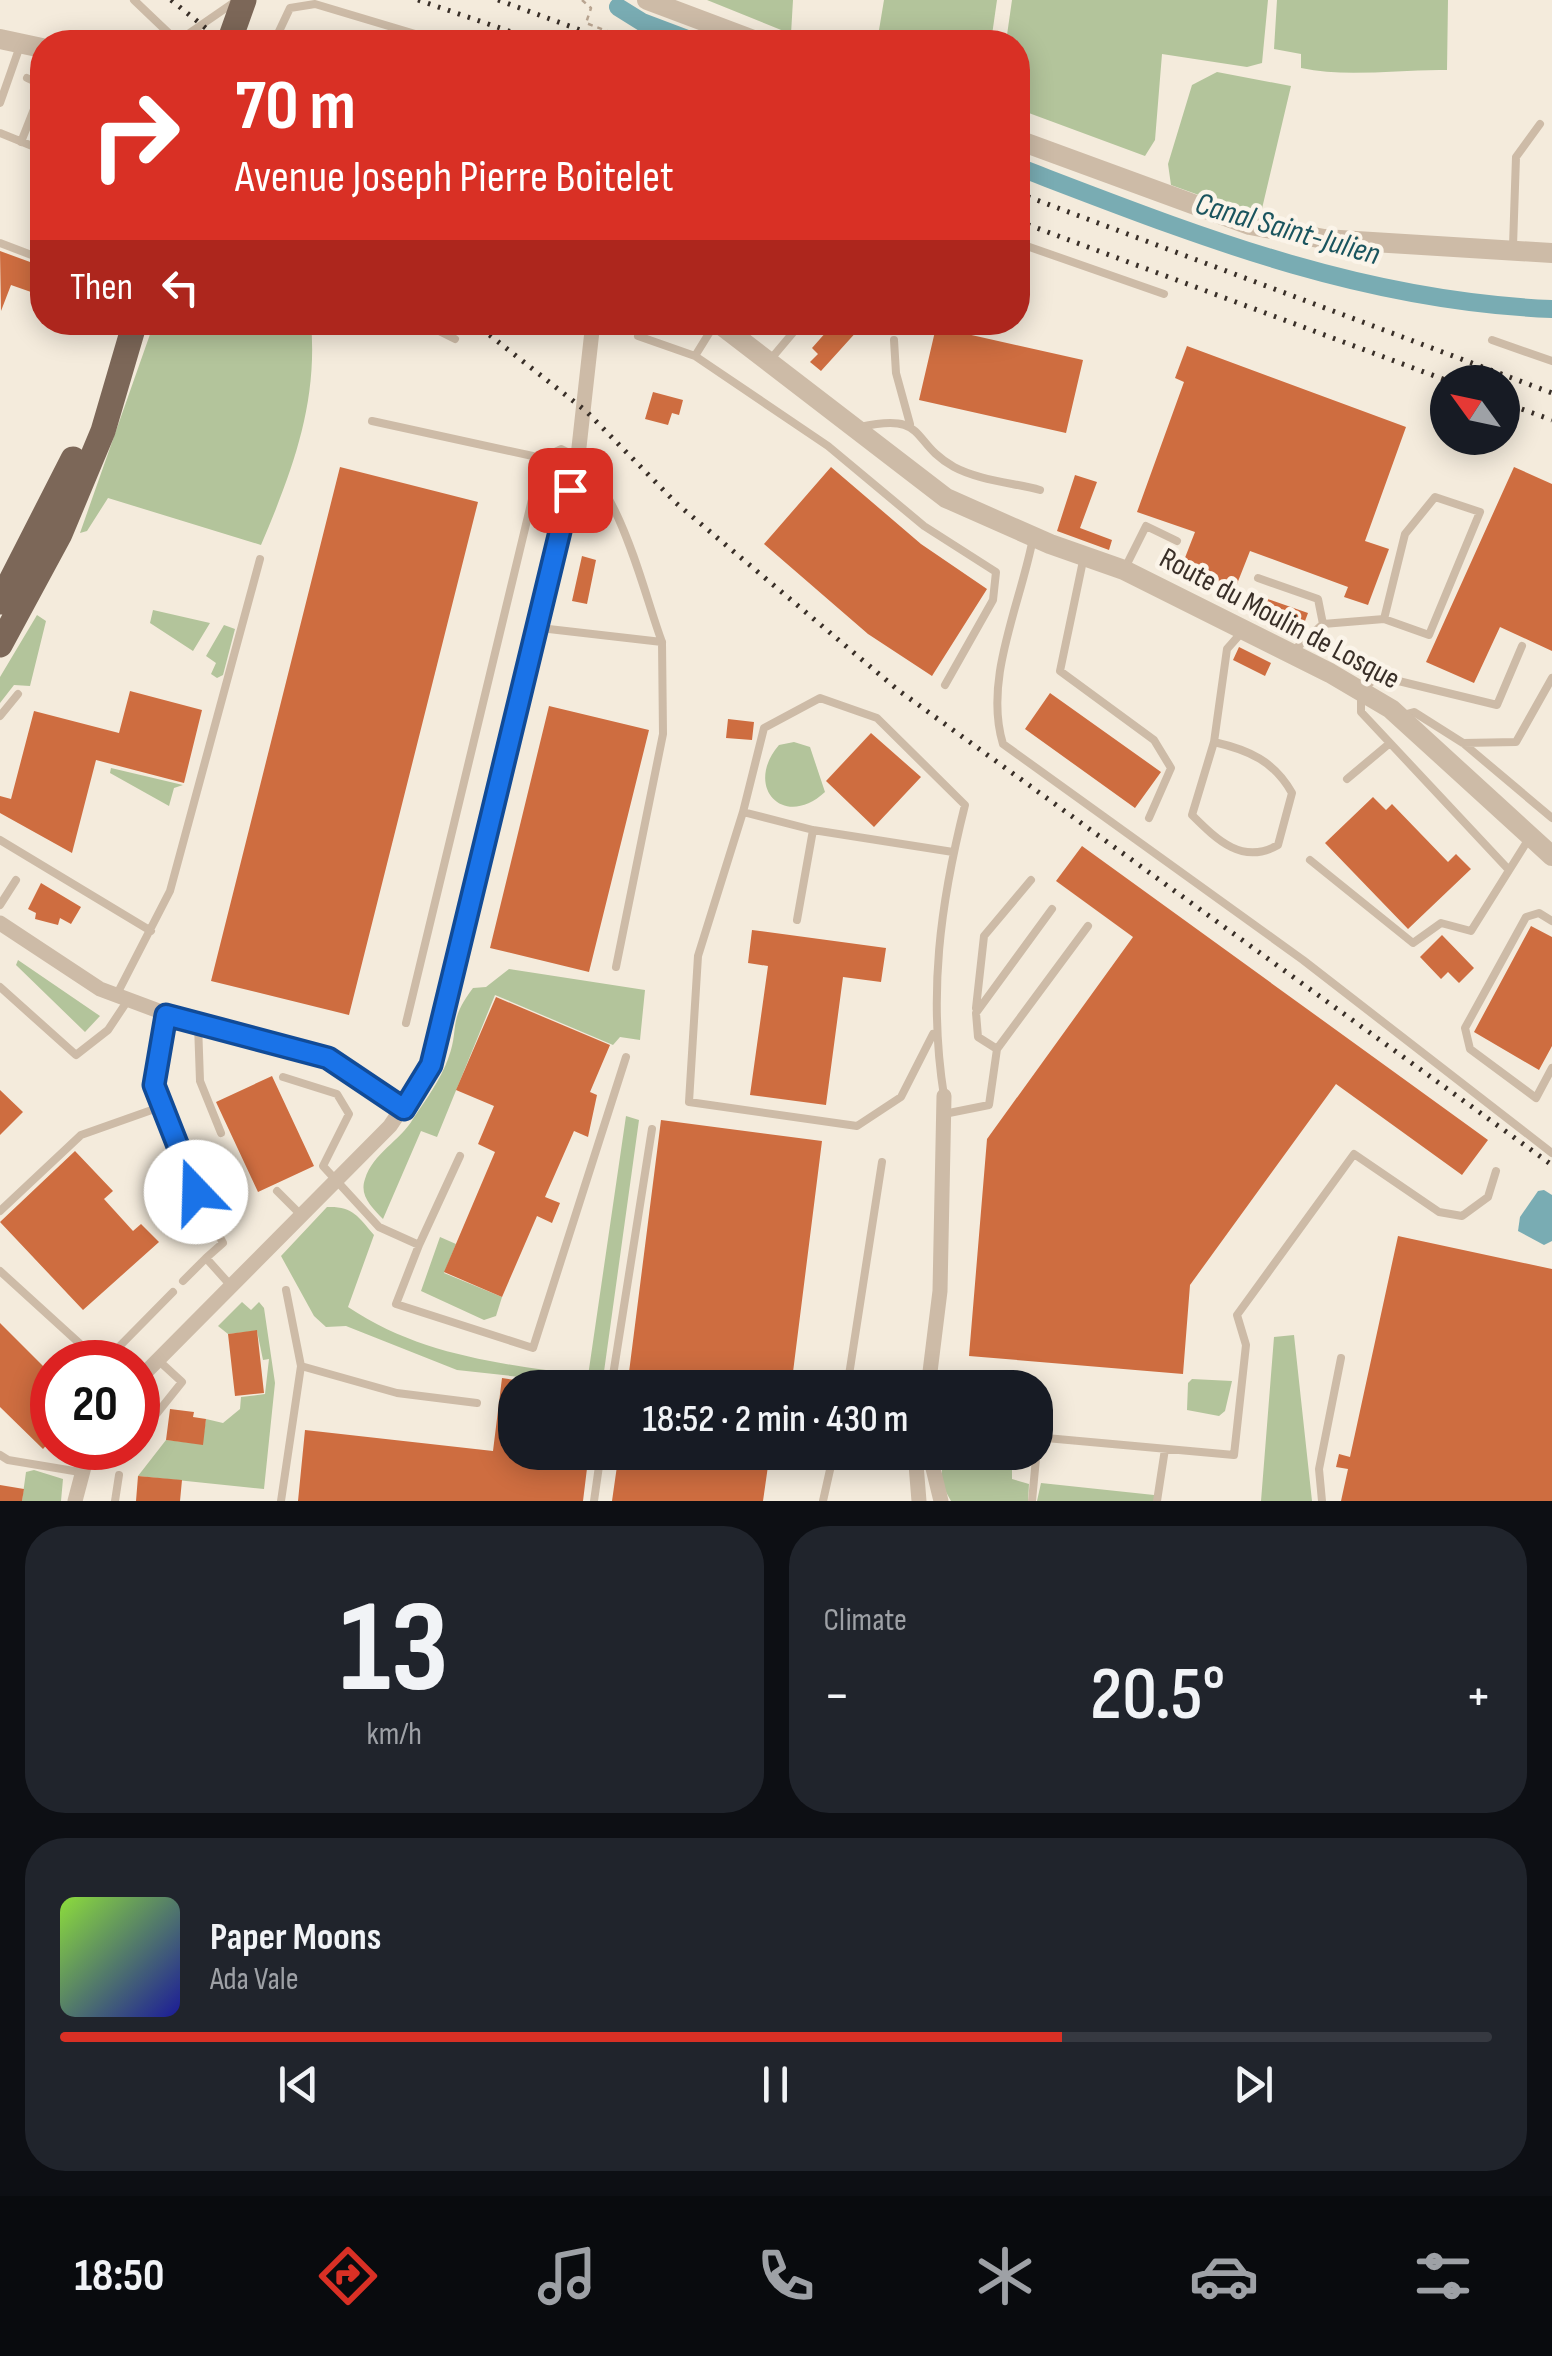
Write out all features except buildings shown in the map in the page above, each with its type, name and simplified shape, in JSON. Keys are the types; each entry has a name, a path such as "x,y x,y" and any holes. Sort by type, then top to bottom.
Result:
{"main road":[{"path":"232,30 241,0"},
{"path":"0,602 38,533 131,335"},
{"path":"0,645 60,534 103,430 132,335"}],"street":[{"path":"647,0 727,30"},
{"path":"1030,144 1250,224 1324,240 1552,254"},
{"path":"160,1358 338,1183 404,1109 431,1065 540,628 578,456 592,335"},
{"name":"Route du Moulin de Losque","path":"735,335 946,498 1041,540 1124,570 1245,628 1361,691 1398,716 1552,856"},
{"path":"0,923 81,979 122,998 166,1015 328,1058 404,1109"},
{"path":"930,1370 940,1290 944,1096"},
{"path":"916,1470 919,1501"},
{"path":"933,1470 941,1501"},
{"path":"75,1501 80,1472"}],"lane":[{"path":"134,0 165,30"},
{"path":"196,30 241,0"},
{"path":"280,30 290,8 315,4 402,30"},
{"path":"0,103 10,42"},
{"path":"22,142 30,120"},
{"path":"1513,251 1516,157 1540,124"},
{"path":"0,133 30,145"},
{"path":"0,243 30,254"},
{"path":"1030,247 1164,294"},
{"path":"447,335 455,339"},
{"path":"695,356 709,335"},
{"path":"770,360 791,335"},
{"path":"638,336 695,356 828,446 924,526 996,572 993,600 946,685"},
{"path":"894,340 896,373 910,424 954,467 1040,490"},
{"path":"1492,340 1552,361"},
{"path":"372,422 542,458 561,449 578,456 592,469 610,500 662,642 664,734 616,967"},
{"path":"855,428 882,422 910,424"},
{"path":"406,1024 542,458"},
{"path":"1292,652 1323,624 1384,619 1430,634 1480,512 1435,497 1405,534 1384,619"},
{"path":"1124,570 1146,526 1178,541"},
{"path":"1041,540 998,688 998,726 1003,744 1303,960 1552,1153"},
{"path":"1084,556 1060,670 1154,740 1171,768 1149,818"},
{"path":"0,987 76,1055 108,1030 170,891 260,559"},
{"path":"1258,578 1318,600 1323,624"},
{"path":"540,628 662,642"},
{"path":"1214,742 1246,749 1280,772 1292,793 1278,846 1262,855 1240,854 1192,815 1214,742 1227,649 1245,628"},
{"path":"1509,870 1361,712 1361,691 1378,676 1497,705 1522,646"},
{"path":"1463,743 1516,742 1552,678"},
{"path":"0,716 18,694"},
{"path":"934,1033 901,1097 857,1126 689,1102 698,956 743,812 764,728 820,698 877,718 965,804 943,894 934,1033 944,1096"},
{"path":"1398,716 1414,712 1463,743 1552,818"},
{"path":"1347,779 1390,743"},
{"path":"743,812 813,830 953,852"},
{"path":"797,920 813,830"},
{"path":"1310,860 1413,942 1441,923 1471,932 1530,836"},
{"path":"0,840 151,931"},
{"path":"0,904 16,880"},
{"path":"998,1048 978,1037 976,1012 984,936 1030,880"},
{"path":"976,1012 1052,909"},
{"path":"1552,921 1538,912 1526,917 1466,1028 1470,1049 1536,1098 1552,1068"},
{"path":"944,1114 989,1105 998,1048 1088,926"},
{"path":"166,1015 154,1085 196,1192"},
{"path":"198,1024 200,1082 220,1133"},
{"path":"460,1156 396,1304 533,1348 626,1056"},
{"path":"283,1077 336,1094 349,1114 324,1166 379,1226 419,1245"},
{"path":"0,1211 81,1135 163,1106"},
{"path":"614,1370 652,1129"},
{"path":"1053,1439 1234,1455 1246,1345 1237,1315 1354,1154 1439,1212 1462,1216 1488,1197 1496,1171"},
{"path":"850,1370 882,1162"},
{"path":"277,1191 303,1217"},
{"path":"183,1281 223,1242 207,1213"},
{"path":"206,1258 232,1287"},
{"path":"0,1271 77,1340"},
{"path":"280,1501 301,1366 286,1290"},
{"path":"124,1340 173,1292"},
{"path":"1322,1501 1318,1468 1341,1358"},
{"path":"160,1362 182,1382 160,1410"},
{"path":"301,1366 397,1393 476,1403"},
{"path":"1157,1501 1165,1449"},
{"path":"0,1455 8,1460 80,1472"},
{"path":"594,1501 598,1470"},
{"path":"823,1501 830,1470"},
{"path":"1032,1501 1034,1470"},
{"path":"116,1501 119,1476"}],"path":[{"path":"582,0 591,8 586,23 605,30"}],"green space":[{"path":"707,0 793,0 791,30 781,30"},
{"path":"884,0 997,0 993,30 879,30"},
{"path":"1012,0 1268,0 1262,63 1247,67 1162,54 1155,140 1145,156 1030,113 1030,30 1008,30"},
{"path":"1277,0 1448,0 1447,70 1355,73 1301,68 1301,54 1274,49"},
{"path":"1217,72 1291,86 1260,217 1171,185 1168,164 1192,85"},
{"path":"150,335 311,335 310,382 300,437 261,545 108,498 87,531 80,533"},
{"path":"153,610 210,623 193,651 150,623"},
{"path":"37,615 46,621 30,686 14,685 0,703 0,677"},
{"path":"224,625 235,629 223,675 217,678 211,674 216,663 206,656"},
{"path":"794,742 810,747 825,792 810,803 795,807 773,798 765,775 779,745"},
{"path":"111,768 183,785 174,788 169,806 110,773"},
{"path":"18,960 100,1016 85,1032 16,965"},
{"path":"509,969 645,990 640,1040 620,1037 613,1045 495,995 437,1137 421,1131 383,1219 365,1196 369,1170 408,1127 437,1082 451,1048 460,1009 473,988 486,987"},
{"path":"626,1116 639,1120 604,1370 589,1370"},
{"path":"327,1207 349,1210 374,1235 348,1307 404,1337 494,1362 548,1370 498,1370 498,1375 457,1370 346,1326 326,1327 314,1316 281,1256"},
{"path":"440,1237 456,1244 444,1273 502,1297 496,1316 484,1320 421,1291"},
{"path":"242,1302 251,1310 259,1302 264,1308 275,1383 264,1489 138,1476 143,1470 160,1470 160,1448 166,1440 202,1444 206,1419 223,1423 240,1409 241,1397 265,1394 269,1359 263,1360 257,1331 228,1334 218,1326"},
{"path":"1294,1335 1312,1501 1261,1501 1274,1337"},
{"path":"1192,1379 1232,1381 1225,1411 1219,1416 1187,1410 1188,1383"},
{"path":"34,1470 63,1479 61,1501 22,1501 26,1472"},
{"path":"942,1470 1012,1470 1012,1479 1029,1484 1028,1501 951,1501 942,1485"},
{"path":"1041,1483 1154,1495 1154,1501 1037,1501"}],"water":[{"path":"1538,1191 1552,1195 1552,1241 1544,1245 1518,1231 1520,1217"}],"waterway":[{"name":"Canal Saint-Julien","path":"618,7 663,30"},
{"name":"Canal Saint-Julien","path":"1030,172 1214,240 1345,278 1412,293 1552,309"}],"railway":[{"path":"171,0 208,30"},
{"path":"418,0 506,30"},
{"path":"498,0 580,30"},
{"path":"1030,197 1552,393"},
{"path":"1030,225 1430,374"},
{"path":"490,335 586,411 676,503 898,690 1552,1165"},
{"path":"1520,408 1552,420"}],"route":[{"path":"196,1192 154,1085 166,1015 328,1058 404,1109 420,1086 431,1065 540,628 570,490"}]}
